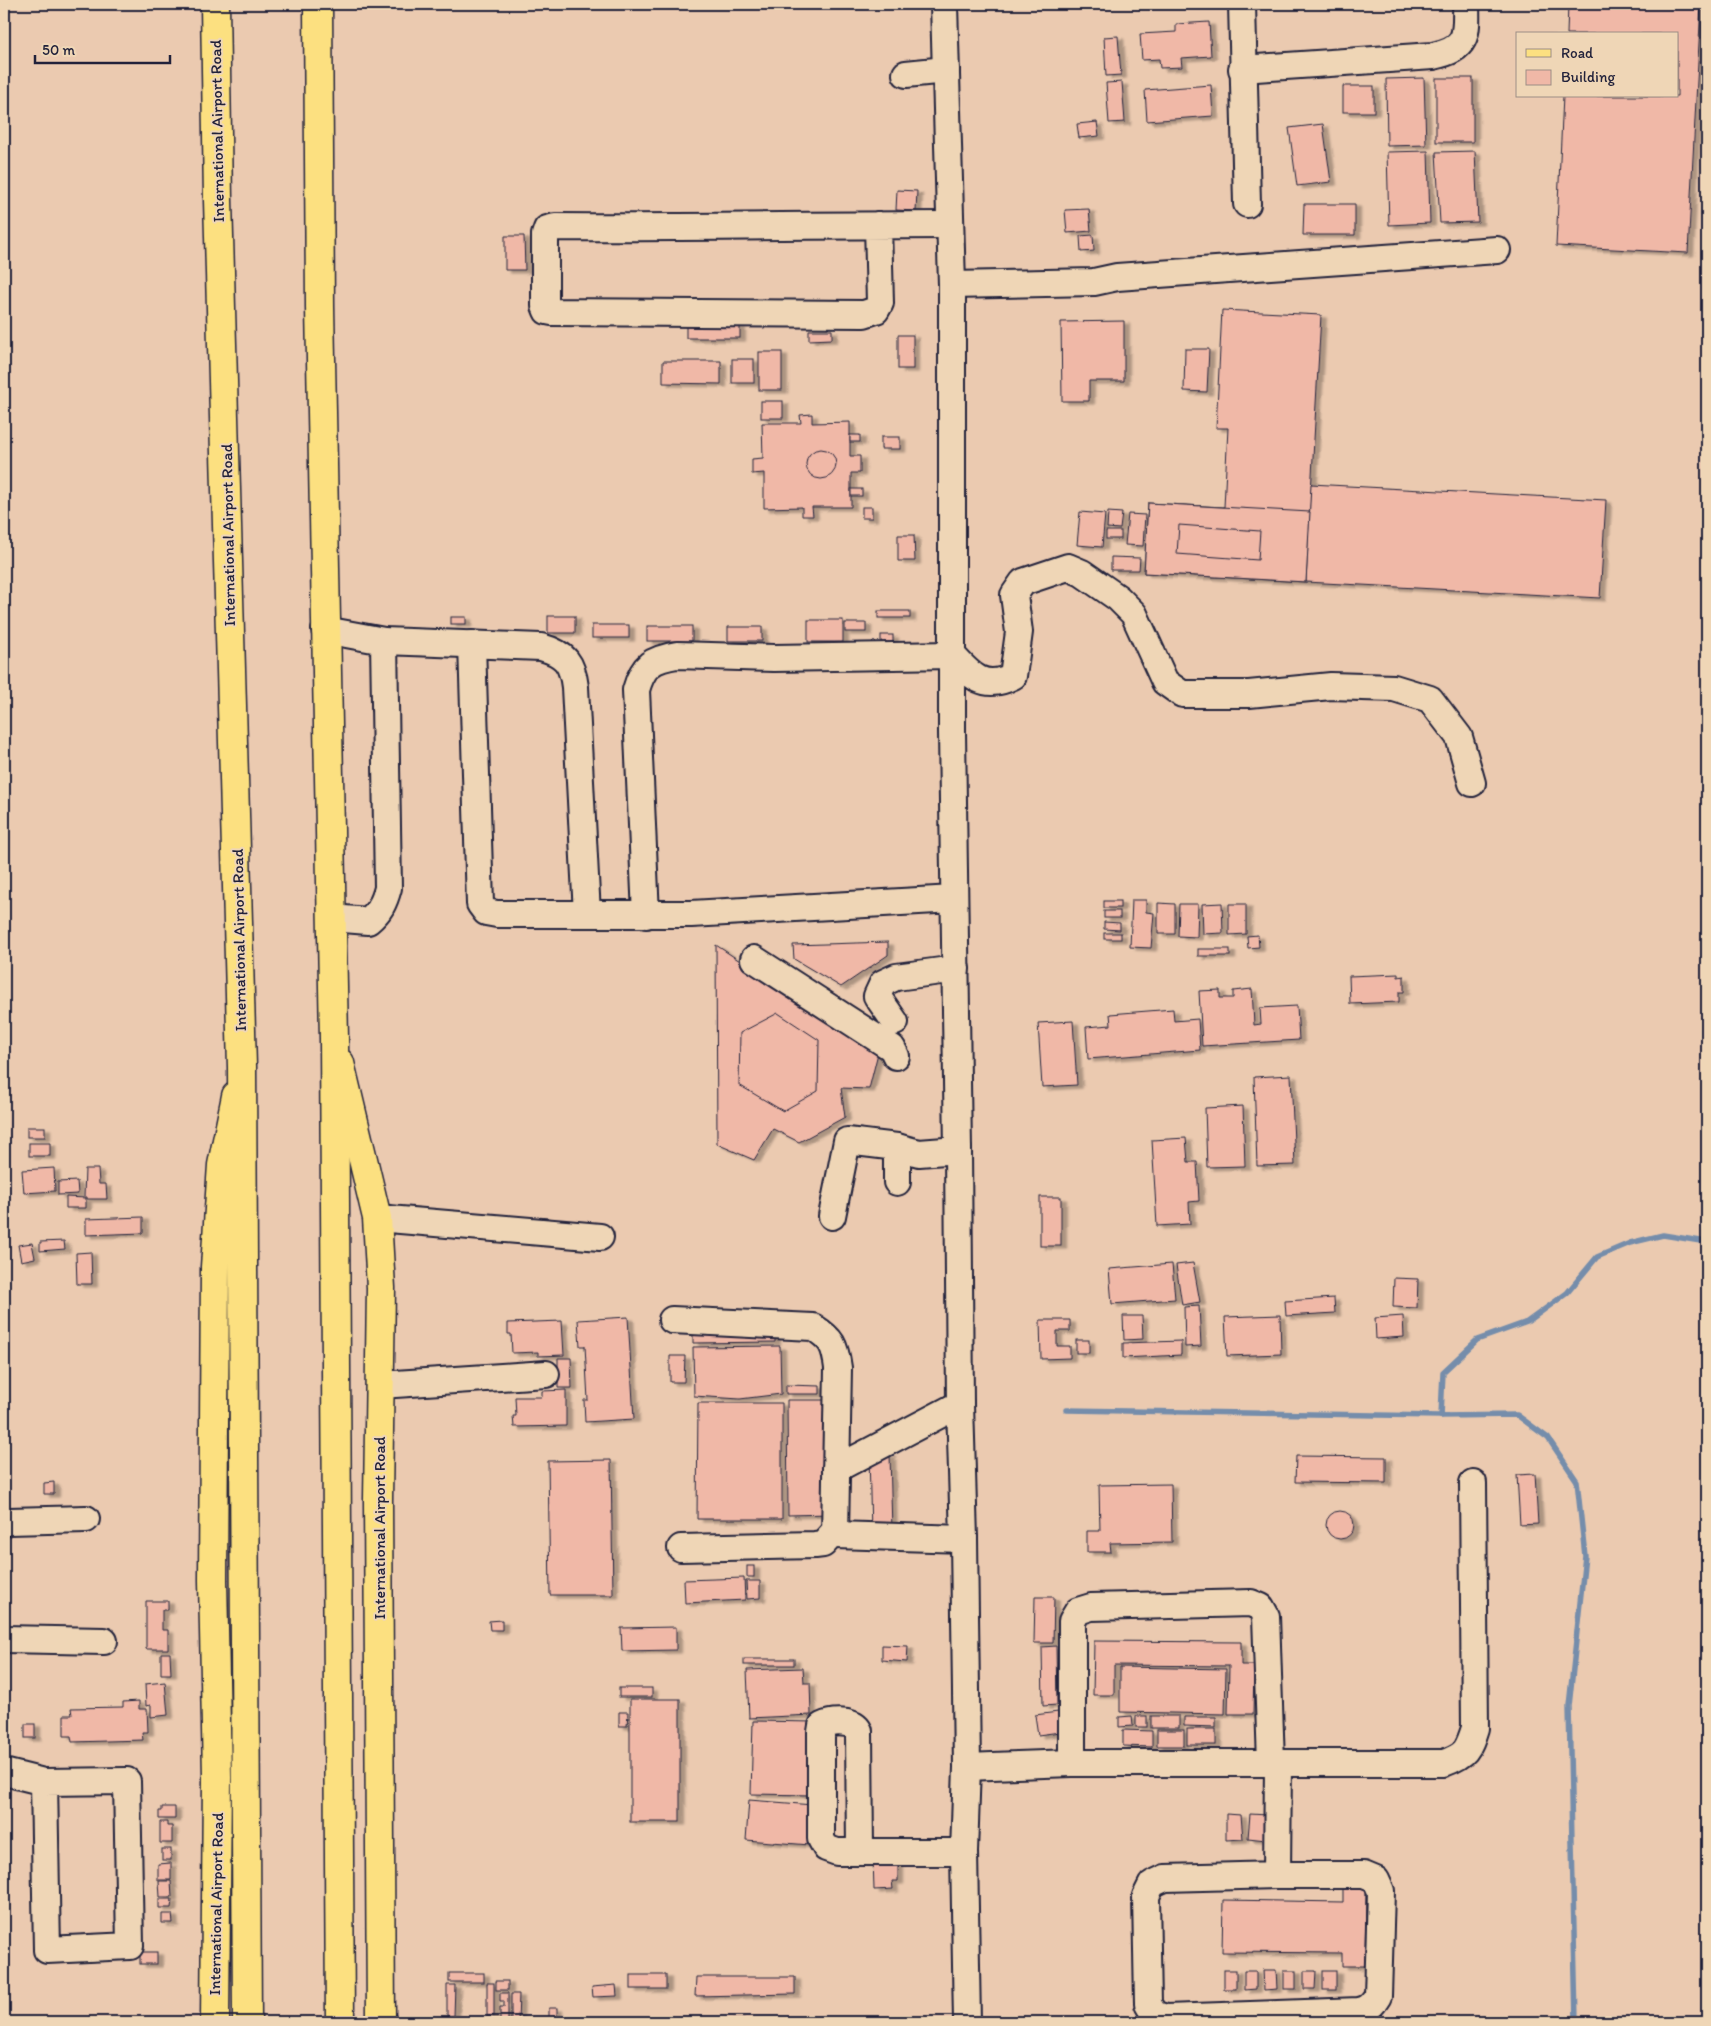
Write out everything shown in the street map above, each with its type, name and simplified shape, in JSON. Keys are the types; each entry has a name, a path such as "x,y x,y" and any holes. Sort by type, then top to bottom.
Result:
{"main road":[{"name":"International Airport Road","path":"215,4 218,191 242,1067 247,2022"},
{"name":"International Airport Road","path":"318,4 325,630 334,1039 340,2022"},
{"name":"International Airport Road","path":"334,1039 377,1218 381,1288 378,1681 381,2022"},
{"name":"International Airport Road","path":"215,2022 217,1777 213,1580 215,1266 222,1165 242,1067"}],"lane":[{"path":"944,4 952,285 954,899 960,1404 967,1767 964,1852 966,2022"},
{"path":"1242,4 1242,69 1247,204"},
{"path":"1242,69 1433,56 1447,53 1458,47 1464,38 1467,26 1466,4"},
{"path":"906,74 946,70"},
{"path":"878,225 880,303 876,310 864,314 552,312 547,311 545,306 545,235 547,229 555,227 700,226 754,228 878,225 950,225"},
{"path":"952,285 1094,282 1117,277 1497,250"},
{"path":"646,915 636,690 640,674 649,664 664,657 677,655 774,658 952,655 968,672 987,683 1000,683 1013,676 1019,632 1014,595 1022,582 1068,567 1082,573 1118,598 1134,614 1165,682 1182,694 1249,694 1331,686 1394,688 1430,699 1459,737 1472,783"},
{"path":"325,630 384,641 541,647 553,651 567,660 573,671 587,914"},
{"path":"332,918 368,921 383,904 388,888 384,641"},
{"path":"472,644 480,904 486,912 497,914 646,915 735,912 954,899"},
{"path":"754,959 892,1048 896,1056"},
{"path":"895,1022 877,996 883,983 896,977 956,969"},
{"path":"832,1216 847,1140 897,1147 919,1153 958,1150"},
{"path":"897,1147 897,1182"},
{"path":"377,1218 600,1237"},
{"path":"672,1320 792,1324 813,1327 827,1336 836,1349 838,1368 835,1535"},
{"path":"380,1385 546,1374"},
{"path":"836,1468 960,1404"},
{"path":"967,1767 1072,1763 1444,1763 1460,1758 1470,1745 1475,1728 1473,1483"},
{"path":"4,1523 9,1521 86,1518"},
{"path":"681,1548 816,1545 823,1544 832,1534 964,1539"},
{"path":"1072,1763 1072,1622 1078,1611 1091,1607 1251,1603 1261,1607 1266,1616 1274,1763 1277,1875"},
{"path":"4,1639 104,1641"},
{"path":"4,1772 44,1782 127,1781 130,1946 47,1950 44,1782"},
{"path":"860,1852 964,1852"},
{"path":"1277,1875 1364,1875 1376,1880 1381,1891 1379,1988 1374,2003 1367,2009 1359,2011 1166,2018 1154,2014 1148,2004 1146,1896 1152,1884 1165,1878 1277,1875"}],"shaded area":[{"path":"4,4 1707,4 1707,2022 4,2022"}],"building":[{"path":"1568,4 1701,4 1688,253 1556,246 1563,98 1678,98 1678,32 1567,32"},
{"path":"1209,22 1211,56 1181,58 1182,67 1160,68 1159,59 1142,60 1140,34 1176,32 1176,24"},
{"path":"1118,36 1121,75 1106,76 1104,37"},
{"path":"1424,78 1426,145 1387,146 1386,79"},
{"path":"1436,78 1473,78 1473,142 1436,142"},
{"path":"1122,82 1125,122 1109,123 1106,83"},
{"path":"1211,85 1213,116 1147,121 1145,90"},
{"path":"1343,86 1374,86 1374,112 1343,112"},
{"path":"1097,122 1099,136 1079,138 1077,124"},
{"path":"1323,124 1331,182 1297,186 1289,128"},
{"path":"1428,151 1430,223 1389,225 1387,152"},
{"path":"1475,151 1478,222 1440,223 1436,152"},
{"path":"897,190 917,191 916,211 896,210"},
{"path":"1304,204 1355,204 1355,235 1303,235"},
{"path":"1089,209 1091,231 1067,233 1065,210"},
{"path":"1093,235 1094,251 1081,252 1080,236"},
{"path":"505,236 524,236 525,270 505,270"},
{"path":"1222,310 1321,315 1306,582 1144,573 1148,503 1224,507 1228,428 1216,428"},
{"path":"1124,321 1124,381 1089,381 1089,401 1062,401 1061,322"},
{"path":"686,325 740,325 740,338 686,338"},
{"path":"809,330 832,330 832,339 809,340"},
{"path":"898,335 913,335 913,369 898,369"},
{"path":"1185,349 1209,349 1207,392 1184,391"},
{"path":"759,352 782,352 782,390 759,390"},
{"path":"732,359 754,359 754,383 732,383"},
{"path":"663,361 721,361 721,384 663,383"},
{"path":"761,401 783,401 783,418 761,418"},
{"path":"812,414 812,423 850,422 850,456 860,456 860,473 851,473 851,507 812,507 813,516 802,516 802,507 764,508 764,473 752,474 752,459 763,458 762,423 801,423 800,415"},
{"path":"850,435 860,435 860,442 850,442"},
{"path":"881,437 900,437 900,449 881,449"},
{"path":"821,449 832,453 836,464 832,475 821,479 810,475 806,464 810,453"},
{"path":"1311,484 1606,500 1600,598 1306,582"},
{"path":"851,489 862,489 862,496 851,496"},
{"path":"1148,503 1310,512 1306,582 1144,573"},
{"path":"862,507 872,507 872,518 862,518"},
{"path":"1080,512 1105,514 1102,547 1077,545"},
{"path":"1108,512 1122,513 1120,529 1107,528"},
{"path":"1128,514 1145,515 1143,546 1125,545"},
{"path":"1179,525 1260,531 1258,560 1177,554"},
{"path":"1106,531 1121,531 1121,539 1106,539"},
{"path":"898,535 914,535 915,561 898,561"},
{"path":"1111,557 1140,558 1139,570 1111,570"},
{"path":"878,611 910,611 910,618 878,618"},
{"path":"548,616 575,616 575,633 548,633"},
{"path":"451,617 466,617 466,624 451,624"},
{"path":"808,620 843,620 843,642 808,642"},
{"path":"845,623 866,623 866,632 845,632"},
{"path":"592,625 629,625 629,638 592,638"},
{"path":"647,626 692,626 692,641 647,641"},
{"path":"728,627 762,627 762,641 728,641"},
{"path":"881,635 893,635 893,642 881,642"},
{"path":"1132,900 1146,900 1146,912 1154,913 1151,948 1130,947"},
{"path":"1104,901 1120,901 1120,908 1104,908"},
{"path":"1158,903 1175,904 1175,934 1158,934"},
{"path":"1222,903 1223,933 1203,934 1202,904"},
{"path":"1179,904 1198,904 1197,937 1178,936"},
{"path":"1229,904 1246,904 1246,934 1229,935"},
{"path":"1104,911 1120,911 1120,918 1104,918"},
{"path":"1104,922 1120,923 1120,930 1104,929"},
{"path":"1104,933 1121,933 1121,939 1104,939"},
{"path":"1258,935 1259,947 1248,948 1247,936"},
{"path":"888,942 888,955 841,987 794,959 793,945"},
{"path":"716,945 878,1053 869,1089 841,1088 845,1117 799,1142 773,1129 754,1160 717,1144"},
{"path":"1198,949 1230,949 1230,956 1198,956"},
{"path":"1398,974 1398,977 1404,976 1404,992 1399,992 1399,1002 1350,1004 1349,976"},
{"path":"1252,989 1254,1025 1261,1024 1260,1008 1297,1006 1299,1040 1202,1046 1199,991 1220,990 1220,998 1233,998 1233,991"},
{"path":"1173,1009 1174,1021 1198,1019 1200,1050 1088,1059 1086,1027 1111,1025 1110,1014"},
{"path":"778,1013 819,1040 818,1091 783,1111 739,1085 740,1033"},
{"path":"1073,1021 1077,1085 1042,1087 1038,1023"},
{"path":"1291,1075 1295,1165 1257,1166 1254,1077"},
{"path":"1243,1106 1245,1166 1207,1167 1205,1108"},
{"path":"27,1127 45,1127 45,1137 27,1137"},
{"path":"1186,1138 1188,1162 1197,1162 1199,1201 1189,1202 1190,1224 1157,1226 1152,1140"},
{"path":"29,1143 50,1143 50,1156 29,1156"},
{"path":"54,1168 55,1191 24,1193 22,1170"},
{"path":"85,1169 98,1169 99,1184 106,1184 107,1199 87,1199 87,1197 84,1197"},
{"path":"77,1181 78,1194 58,1195 58,1182"},
{"path":"66,1197 86,1198 86,1208 66,1208"},
{"path":"1040,1197 1061,1197 1061,1246 1040,1246"},
{"path":"143,1217 143,1233 86,1235 86,1219"},
{"path":"64,1241 65,1249 40,1251 40,1242"},
{"path":"32,1243 35,1258 21,1261 18,1245"},
{"path":"91,1252 92,1284 77,1284 76,1253"},
{"path":"1193,1263 1200,1302 1182,1305 1176,1265"},
{"path":"1172,1264 1175,1299 1112,1304 1109,1269"},
{"path":"1394,1278 1418,1279 1417,1308 1393,1307"},
{"path":"1334,1298 1335,1313 1286,1316 1285,1301"},
{"path":"1199,1306 1201,1346 1185,1347 1184,1307"},
{"path":"1280,1315 1281,1354 1227,1356 1225,1317"},
{"path":"1123,1316 1142,1316 1143,1339 1124,1340"},
{"path":"1403,1316 1404,1337 1376,1339 1375,1318"},
{"path":"628,1317 634,1419 585,1422 584,1400 588,1400 585,1346 580,1346 578,1320"},
{"path":"1040,1320 1070,1320 1070,1331 1057,1331 1057,1346 1070,1346 1070,1358 1041,1359"},
{"path":"562,1321 564,1355 538,1356 538,1352 512,1353 511,1334 508,1334 508,1323"},
{"path":"775,1332 775,1342 693,1343 693,1333"},
{"path":"1076,1340 1089,1340 1089,1353 1076,1353"},
{"path":"1181,1341 1181,1355 1123,1358 1123,1343"},
{"path":"780,1346 781,1394 740,1399 694,1396 693,1347"},
{"path":"670,1356 685,1356 684,1382 670,1382"},
{"path":"558,1358 571,1358 572,1388 558,1388"},
{"path":"786,1385 820,1386 820,1394 786,1394"},
{"path":"566,1390 566,1426 514,1427 513,1416 516,1416 515,1397 542,1397 542,1391"},
{"path":"787,1400 829,1400 830,1514 788,1515"},
{"path":"698,1403 782,1403 782,1519 697,1519"},
{"path":"890,1454 892,1531 871,1532 869,1455"},
{"path":"1296,1456 1386,1457 1386,1483 1295,1482"},
{"path":"611,1460 613,1595 550,1595 548,1461"},
{"path":"1535,1474 1538,1524 1520,1525 1517,1475"},
{"path":"54,1482 54,1494 44,1494 44,1483"},
{"path":"1171,1484 1172,1542 1110,1543 1111,1552 1087,1552 1087,1531 1100,1531 1099,1485"},
{"path":"1340,1511 1350,1515 1354,1525 1350,1535 1340,1539 1330,1535 1326,1525 1330,1515"},
{"path":"747,1566 754,1566 754,1577 747,1577"},
{"path":"744,1578 745,1600 685,1603 684,1580"},
{"path":"746,1581 760,1581 760,1598 747,1599"},
{"path":"1035,1597 1054,1597 1053,1643 1034,1643"},
{"path":"146,1601 168,1601 168,1610 162,1610 162,1630 168,1630 168,1649 146,1649"},
{"path":"502,1620 502,1630 490,1630 489,1621"},
{"path":"676,1627 676,1650 622,1651 621,1628"},
{"path":"1094,1641 1241,1642 1241,1665 1254,1665 1253,1714 1228,1714 1229,1666 1114,1665 1114,1695 1093,1695"},
{"path":"882,1645 908,1646 907,1662 882,1660"},
{"path":"1056,1646 1057,1705 1043,1706 1042,1647"},
{"path":"161,1653 170,1653 171,1674 161,1674"},
{"path":"744,1659 794,1659 794,1665 744,1665"},
{"path":"1120,1667 1226,1669 1225,1714 1120,1712"},
{"path":"803,1668 804,1683 810,1683 811,1715 749,1718 747,1670"},
{"path":"165,1682 168,1715 151,1717 151,1705 146,1706 145,1684"},
{"path":"619,1688 652,1688 652,1697 619,1697"},
{"path":"630,1699 680,1699 680,1822 630,1822"},
{"path":"139,1701 139,1709 147,1709 148,1732 142,1732 143,1740 72,1742 71,1736 64,1736 64,1715 72,1715 71,1708 123,1707 123,1702"},
{"path":"619,1712 628,1712 627,1726 619,1726"},
{"path":"1058,1712 1060,1732 1038,1735 1035,1715"},
{"path":"1132,1716 1133,1726 1119,1727 1119,1717"},
{"path":"1136,1716 1147,1716 1147,1727 1136,1727"},
{"path":"1151,1716 1179,1716 1179,1728 1151,1728"},
{"path":"1184,1717 1216,1717 1216,1727 1184,1726"},
{"path":"753,1721 815,1722 813,1795 751,1794"},
{"path":"25,1724 35,1724 35,1738 25,1738"},
{"path":"1187,1729 1216,1729 1216,1745 1187,1745"},
{"path":"1123,1730 1152,1731 1152,1747 1123,1746"},
{"path":"1157,1730 1184,1730 1184,1746 1157,1746"},
{"path":"749,1800 813,1805 810,1845 746,1840"},
{"path":"162,1807 175,1807 175,1819 159,1819 159,1811 162,1811"},
{"path":"1226,1814 1241,1815 1243,1839 1226,1840"},
{"path":"1250,1814 1268,1815 1266,1840 1248,1838"},
{"path":"160,1822 167,1822 167,1826 172,1826 172,1843 160,1843"},
{"path":"162,1849 171,1849 171,1860 162,1860"},
{"path":"873,1857 898,1862 898,1881 892,1881 893,1889 874,1890"},
{"path":"171,1863 171,1880 158,1880 158,1864"},
{"path":"159,1881 171,1881 172,1897 160,1897"},
{"path":"1343,1889 1366,1889 1365,1966 1342,1966 1342,1953 1222,1952 1223,1900 1343,1902"},
{"path":"159,1899 172,1899 171,1908 159,1908"},
{"path":"162,1914 172,1914 173,1923 162,1923"},
{"path":"140,1952 157,1952 157,1964 140,1964"},
{"path":"1224,1970 1236,1970 1236,1989 1224,1989"},
{"path":"1263,1970 1276,1970 1277,1989 1264,1990"},
{"path":"1244,1971 1256,1971 1256,1989 1244,1990"},
{"path":"1284,1971 1296,1971 1296,1989 1284,1989"},
{"path":"1304,1971 1316,1971 1315,1989 1304,1989"},
{"path":"1323,1971 1336,1971 1336,1990 1323,1990"},
{"path":"449,1973 484,1973 484,1982 449,1982"},
{"path":"631,1975 666,1975 666,1989 631,1989"},
{"path":"696,1977 795,1977 795,1994 695,1996"},
{"path":"496,1981 508,1981 508,1990 496,1990"},
{"path":"487,1983 494,1983 494,2016 487,2016"},
{"path":"447,1985 455,1985 454,2016 447,2016"},
{"path":"616,1985 617,1996 593,1997 592,1987"},
{"path":"500,1993 508,1993 508,2022 500,2022 500,2007 504,2007 504,2001 500,2001"},
{"path":"511,1994 519,1994 518,2022 511,2022"},
{"path":"549,2008 557,2008 557,2022 549,2022"},
{"path":"795,2019 795,2022 696,2022 696,2021"}],"waterway":[{"path":"1441,1416 1443,1372 1477,1340 1527,1322 1567,1293 1597,1257 1630,1243 1663,1235 1707,1242"},
{"path":"1067,1410 1441,1416 1517,1415 1548,1438 1577,1481 1585,1556 1569,1706 1576,2022"}]}
